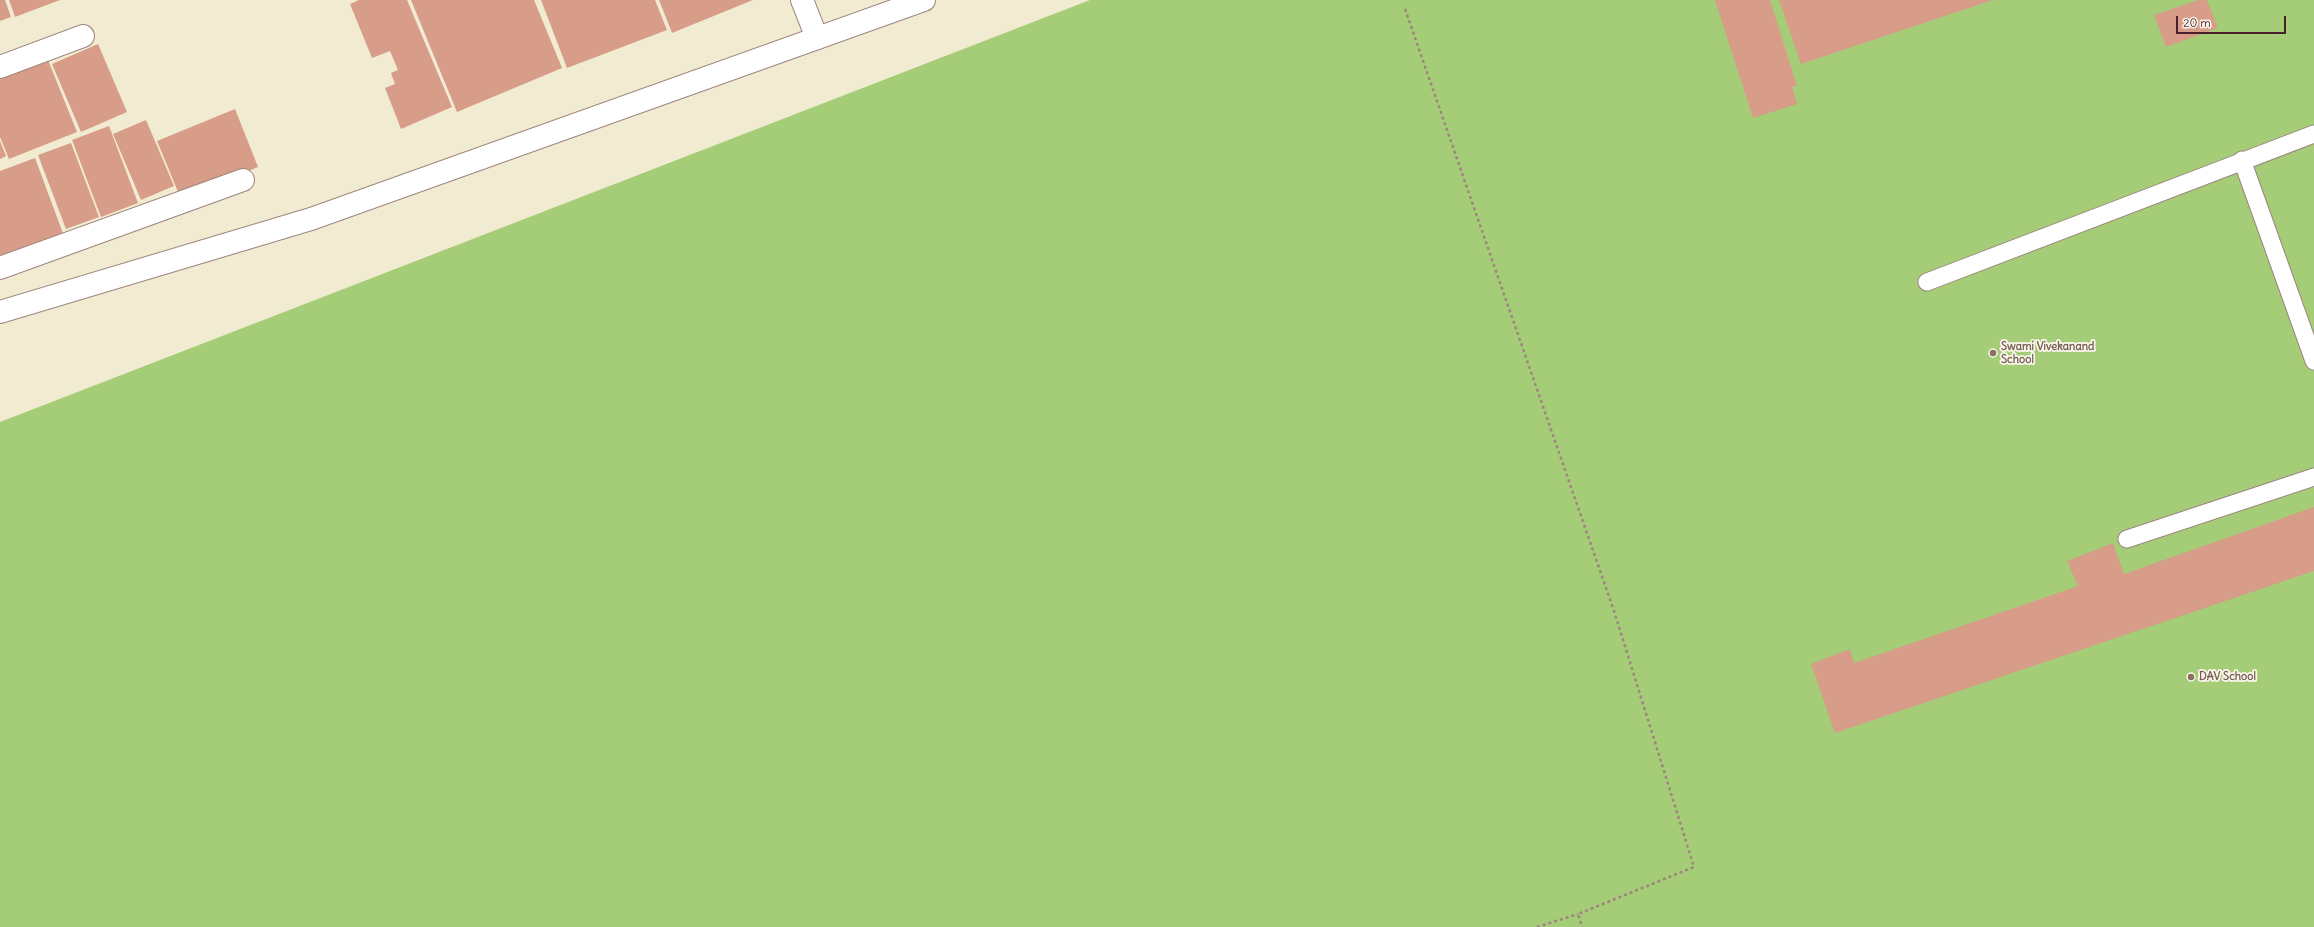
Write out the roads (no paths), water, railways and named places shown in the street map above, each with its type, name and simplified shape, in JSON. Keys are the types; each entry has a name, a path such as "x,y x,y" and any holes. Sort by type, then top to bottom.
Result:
{"street":[{"path":"802,0 817,38"},
{"path":"0,312 311,219 924,0"},
{"path":"0,67 83,36"},
{"path":"0,268 243,180"}],"lane":[{"path":"1927,282 2242,160 2314,134"},
{"path":"2242,160 2314,361"},
{"path":"2127,539 2314,477"}],"place":[{"name":"Swami Vivekanand School","path":"1993,353"},
{"name":"DAV School","path":"2191,677"}]}
